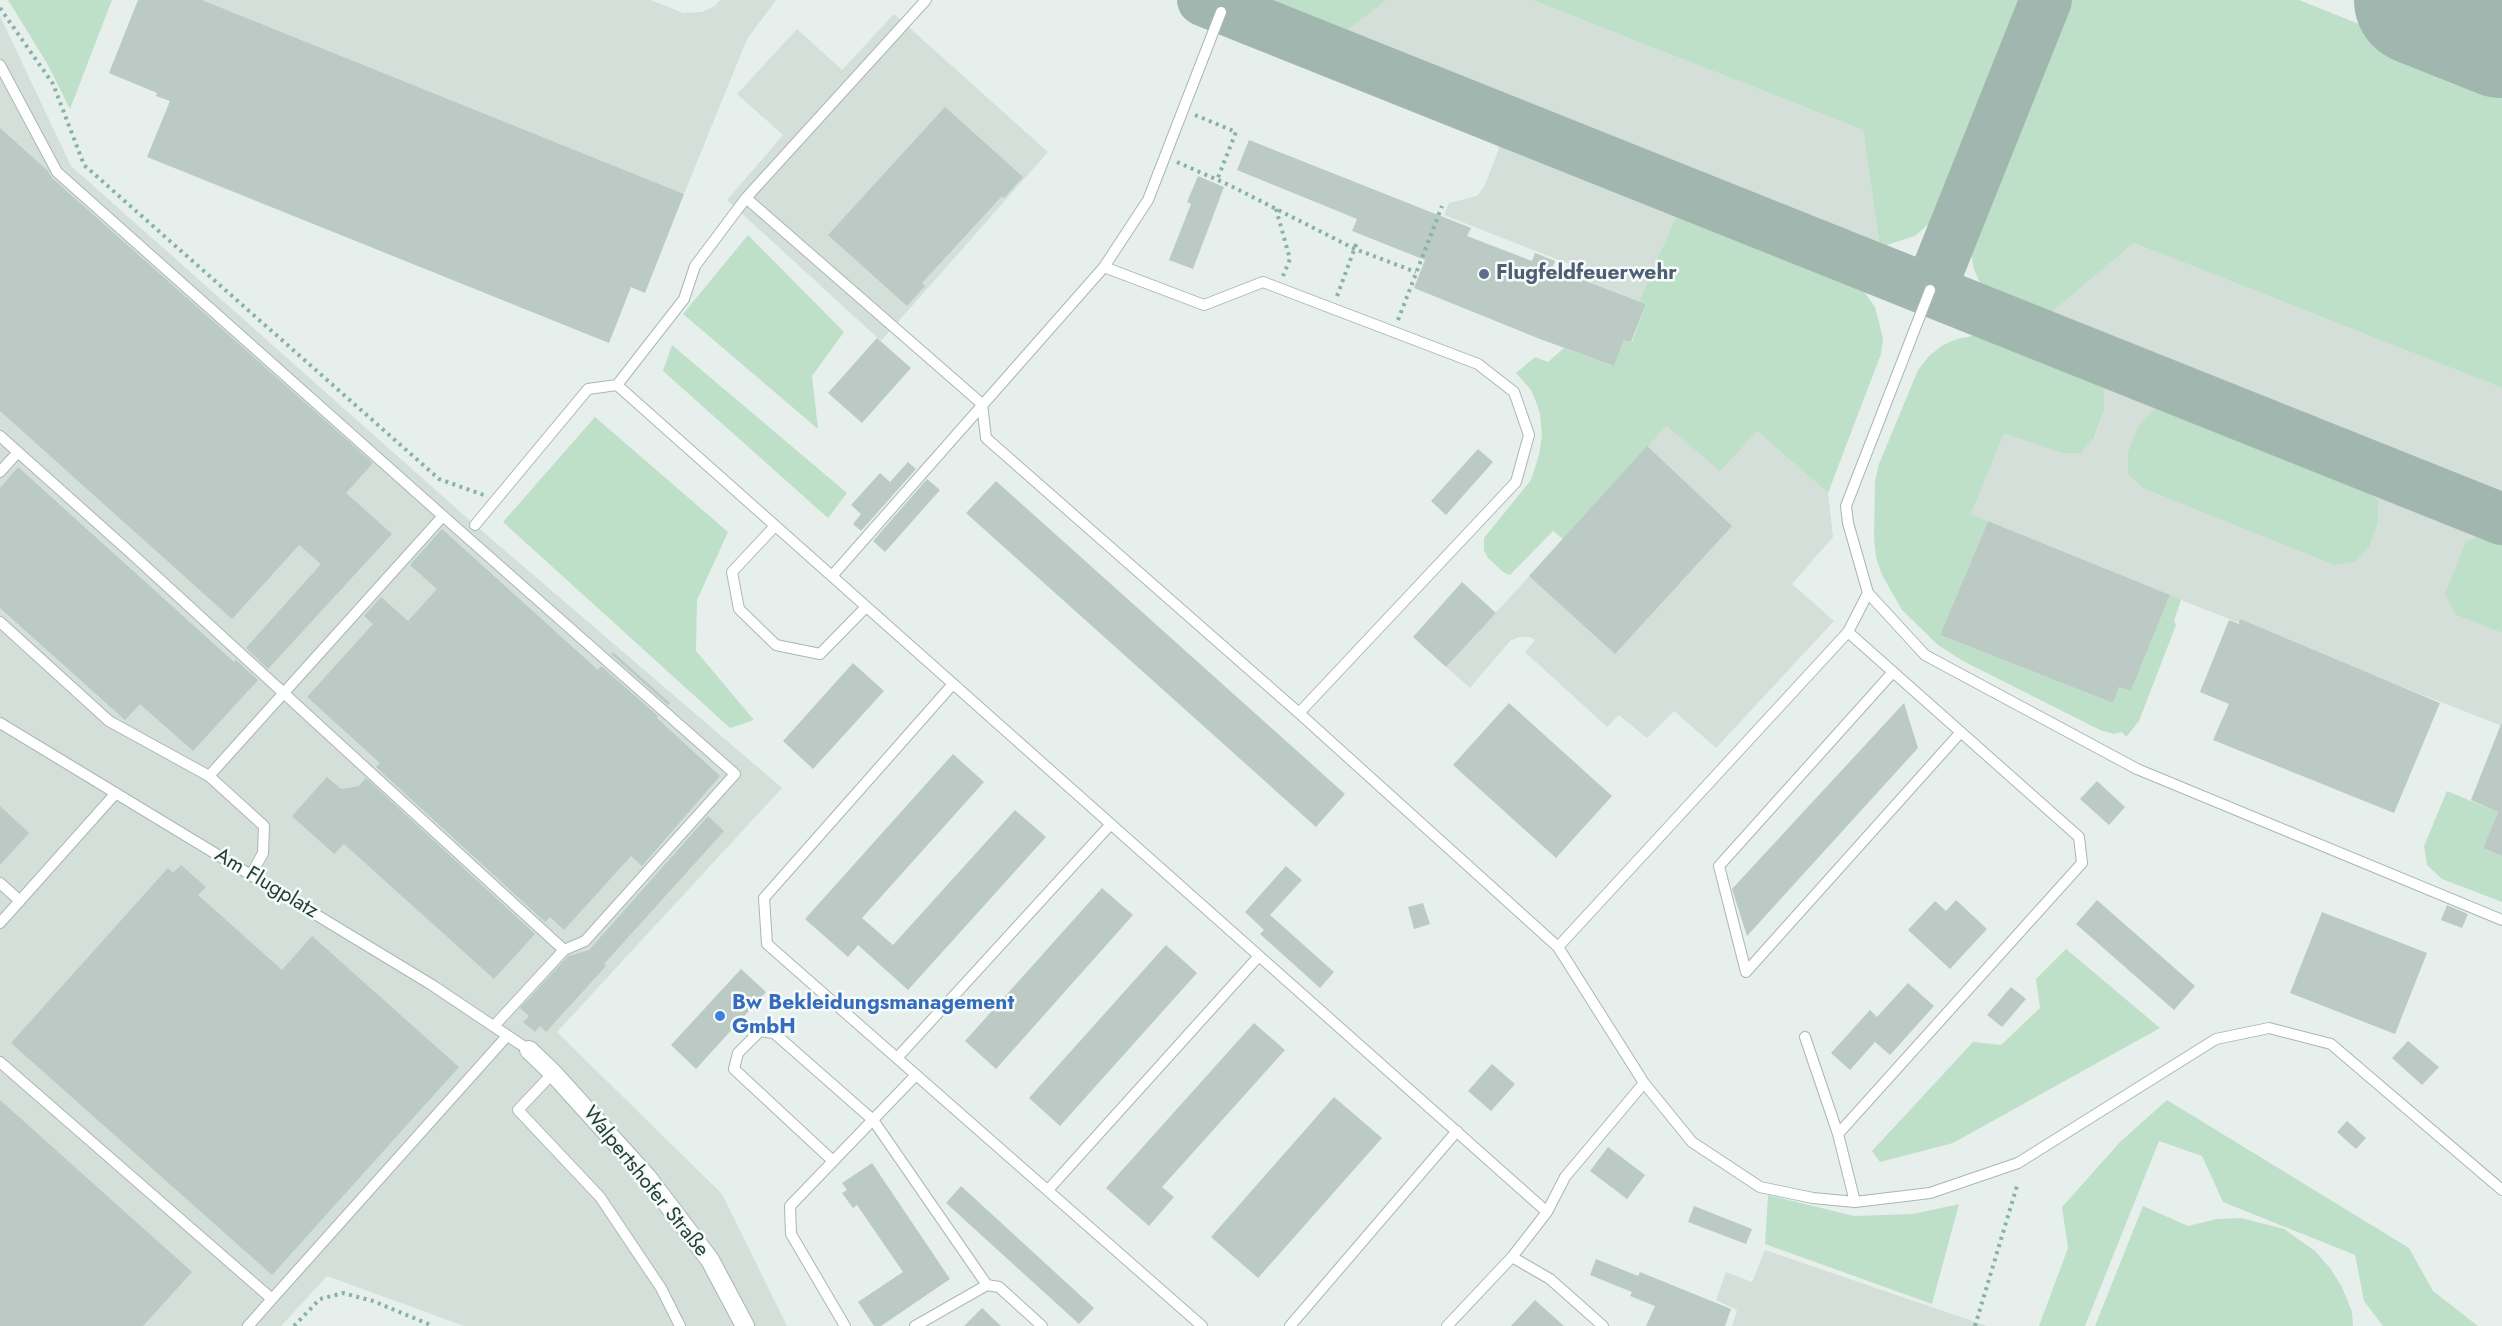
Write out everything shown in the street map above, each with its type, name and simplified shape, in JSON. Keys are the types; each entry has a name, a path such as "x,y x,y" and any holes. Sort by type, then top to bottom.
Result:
{"street":[{"name":"Walpertshofer Straße","path":"529,1050 553,1073 647,1177 710,1260 746,1326"}],"lane":[{"path":"474,525 588,389 617,385 684,299 695,266 746,198 926,0"},
{"path":"832,576 1104,267 1148,200 1221,12"},
{"path":"0,65 57,172 735,774 585,941 564,950 494,1026"},
{"path":"746,198 982,404 986,438 1299,713 1558,947 1644,1083 1692,1142 1760,1187 1813,1198 1855,1202 1930,1193 2018,1163 2216,1039 2269,1028 2331,1044 2502,1190"},
{"path":"1104,267 1204,305 1263,282 1478,364 1514,392 1529,435 1516,482 1299,713"},
{"path":"1930,290 1846,506 1848,523 1868,593 1925,656 2137,769 2502,920"},
{"path":"617,385 1547,1212"},
{"path":"0,436 564,950"},
{"path":"0,472 18,452"},
{"path":"209,776 443,516"},
{"path":"775,526 732,572 738,609 776,645 820,654 866,607"},
{"path":"1558,947 1848,633 1868,593"},
{"path":"0,622 109,721 209,776 264,826 263,853 251,875"},
{"path":"1838,1134 2082,863 2079,837 1848,633"},
{"path":"1893,672 1719,866 1746,972 1960,732"},
{"path":"953,684 764,898 767,944 1202,1326"},
{"name":"Am Flugplatz","path":"0,723 251,875 529,1050"},
{"path":"0,923 116,793"},
{"path":"897,1058 1111,824"},
{"path":"0,882 20,901"},
{"path":"1048,1190 1259,956"},
{"path":"833,1161 734,1069 738,1053 760,1031 774,1033 873,1120 987,1285"},
{"path":"248,1326 507,1036"},
{"path":"1805,1036 1838,1134 1855,1202"},
{"path":"0,1062 272,1299"},
{"path":"553,1073 518,1110 600,1197 661,1288 680,1326"},
{"path":"845,1326 791,1234 790,1206 916,1075"},
{"path":"1447,1326 1512,1257 1547,1212 1565,1177 1644,1083"},
{"path":"1290,1326 1456,1131"},
{"path":"1512,1257 1550,1279 1604,1326"},
{"path":"915,1326 987,1285 999,1287 1042,1326"}],"path":[{"path":"0,8 53,84 84,165 439,479 496,500"},
{"path":"1183,110 1236,132 1217,180"},
{"path":"1165,157 1275,208 1355,249 1416,272"},
{"path":"1394,332 1442,206"},
{"path":"1275,208 1290,259 1278,288"},
{"path":"1333,308 1357,242"},
{"path":"1975,1326 2017,1186"},
{"path":"294,1326 320,1299 343,1293 373,1301 432,1326"}],"shaded area":[{"path":"202,0 651,0 683,13 702,12 715,6 720,0 776,0 747,39 684,194"},
{"path":"1387,0 1532,0 1863,130 1880,247 1341,35"},
{"path":"894,14 1048,152 881,341 727,200 783,135 737,94 797,29 842,70"},
{"path":"0,16 71,166 475,525 782,788 557,1032 722,1194 787,1326 464,1326 327,1276 281,1326 0,1326"},
{"path":"1495,135 1682,211 1677,214 1639,301 1566,273 1569,264 1444,215 1449,203 1477,196 1484,187 1499,149"},
{"path":"2134,243 2502,388 2502,497 2046,317"},
{"path":"2091,375 2173,409 2155,409 2378,502 2368,487 2485,534 2466,541 2456,615 2502,633 2502,726 2181,600 1971,514 2004,432 2061,453 2081,453 2095,437 2104,411 2104,389"},
{"path":"1667,426 1757,431 1828,493 1833,537 1792,584 1834,621 1716,748 1674,711 1647,738 1619,715 1607,727 1525,652 1535,640 1530,637 1519,637 1510,641 1470,688 1446,667"},
{"path":"1765,1250 1987,1326 1732,1326 1737,1310 1716,1300 1726,1272 1752,1282"}],"green space":[{"path":"8,0 112,0 70,109 48,65"},
{"path":"1254,0 1387,0 1341,35"},
{"path":"1532,0 2024,0 1946,200 1933,220 1915,236 1880,247 1863,130"},
{"path":"2066,0 2299,0 2502,81 2502,388 2134,243 2046,317 1987,293 1974,269 1971,254 1972,239"},
{"path":"1682,211 1849,279 1862,289 1875,307 1883,338 1881,354 1828,493 1757,431 1720,471 1667,426 1563,539 1553,531 1510,575 1503,572 1488,558 1484,550 1484,538 1531,480 1539,455 1542,435 1537,404 1531,390 1516,373 1535,357 1548,362 1564,348 1614,366 1624,340 1632,342 1646,304 1639,301 1677,214"},
{"path":"748,235 844,332 812,376 818,429 683,314"},
{"path":"1972,336 1987,336 2003,340 2091,375 2104,389 2104,411 2094,438 2081,453 2061,453 2004,433 1971,514 1988,521 1940,635 2113,703 2119,687 2131,691 2170,595 2181,600 2174,621 2176,625 2139,721 2126,737 2122,732 2114,734 2100,730 1963,661 1938,645 1902,610 1882,575 1876,557 1874,539 1875,481 1879,464 1918,370 1929,356 1943,345"},
{"path":"672,345 847,493 828,518 663,371"},
{"path":"2155,409 2174,409 2368,487 2378,501 2378,522 2369,547 2356,561 2335,565 2143,488 2128,474 2128,452 2139,425"},
{"path":"595,417 728,532 697,600 696,651 754,720 730,728 503,522"},
{"path":"2485,534 2502,541 2502,633 2456,615 2445,594 2466,541"},
{"path":"2447,791 2498,812 2483,848 2502,856 2502,902 2442,879 2427,865 2424,846"},
{"path":"2066,949 2160,1028 1953,1143 1880,1162 1872,1151 1973,1042 2001,1045 2040,1008 2036,979"},
{"path":"2167,1100 2409,1248 2433,1291 2478,1326 2383,1326 2364,1301 2355,1255 2223,1202 2202,1156 2159,1141 2085,1326 2039,1326 2068,1248 2062,1207 2120,1142"},
{"path":"1768,1195 1854,1216 1913,1214 1959,1204 1932,1304 1765,1244"},
{"path":"2143,1206 2188,1226 2217,1219 2241,1218 2284,1229 2315,1251 2330,1268 2342,1287 2352,1312 2353,1326 2095,1326"}],"building":[{"path":"138,0 202,0 684,194 645,293 631,287 609,343 147,157 170,101 156,96 157,93 109,73"},
{"path":"945,107 1023,177 1004,198 1002,196 922,283 925,286 907,306 828,235"},
{"path":"0,128 48,171 52,178 373,463 346,493 392,534 268,669 246,648 321,564 299,545 232,619 0,411"},
{"path":"1249,140 1471,228 1467,236 1532,261 1535,253 1555,261 1552,268 1646,304 1631,342 1624,340 1614,366 1414,288 1425,260 1352,231 1357,219 1237,170"},
{"path":"1198,176 1224,187 1193,269 1169,260 1191,204 1187,202"},
{"path":"877,338 911,368 862,423 828,393"},
{"path":"1647,446 1732,526 1615,654 1529,576"},
{"path":"1478,449 1493,462 1446,515 1431,501"},
{"path":"908,462 916,469 861,531 853,524 861,514 851,505 880,473 890,482"},
{"path":"18,467 234,662 236,660 258,680 193,751 140,704 125,720 0,608 0,488"},
{"path":"927,479 940,490 885,552 873,541"},
{"path":"996,481 1345,794 1316,827 966,513"},
{"path":"1988,521 2170,595 2131,691 2119,687 2113,703 1940,635"},
{"path":"442,529 598,670 601,666 658,716 657,718 720,776 642,866 631,856 564,930 550,917 545,922 376,767 380,763 307,697 373,624 364,616 381,597 408,621 437,589 410,565"},
{"path":"1462,582 1496,613 1446,667 1413,637"},
{"path":"2240,619 2440,703 2394,813 2213,740 2229,704 2200,692 2229,620 2239,624"},
{"path":"613,652 670,703 668,705 611,654"},
{"path":"853,663 884,691 813,769 783,741"},
{"path":"1509,703 1612,796 1556,858 1453,765"},
{"path":"1904,703 1918,748 1747,936 1732,889"},
{"path":"2501,724 2502,856 2483,848 2498,812 2471,800"},
{"path":"953,754 984,782 862,918 893,945 1015,810 1046,837 908,990 858,945 848,957 805,919"},
{"path":"327,777 341,789 359,786 366,778 535,934 494,979 344,844 334,854 292,816"},
{"path":"2097,781 2125,807 2109,825 2080,799"},
{"path":"0,806 29,833 0,865"},
{"path":"708,816 724,831 604,964 606,966 546,1032 540,1026 535,1032 523,1022 529,1016 520,1008 568,956 589,950"},
{"path":"181,865 206,887 198,895 282,970 312,936 459,1067 272,1275 11,1043 168,868 173,873"},
{"path":"1286,866 1302,880 1270,915 1334,972 1320,988 1260,934 1264,930 1245,912"},
{"path":"1102,888 1133,915 996,1069 965,1041"},
{"path":"1956,900 1987,929 1950,969 1908,930 1935,901 1946,911"},
{"path":"2097,900 2195,986 2174,1010 2076,924"},
{"path":"1423,903 1430,924 1414,929 1408,907"},
{"path":"2447,905 2468,914 2462,928 2441,920"},
{"path":"2322,912 2427,953 2395,1034 2290,993"},
{"path":"1166,945 1197,973 1060,1126 1029,1098"},
{"path":"741,969 766,992 696,1069 671,1045"},
{"path":"1908,983 1934,1006 1890,1055 1875,1042 1850,1070 1831,1053 1870,1010 1877,1017"},
{"path":"2011,987 2026,999 2002,1027 1987,1015"},
{"path":"1254,1023 1285,1050 1162,1187 1174,1197 1149,1226 1106,1188"},
{"path":"2408,1041 2439,1067 2422,1085 2392,1058"},
{"path":"1492,1064 1515,1084 1491,1111 1468,1091"},
{"path":"1334,1097 1382,1138 1258,1278 1211,1237"},
{"path":"0,1100 192,1272 143,1326 0,1326"},
{"path":"2347,1121 2366,1138 2356,1149 2337,1132"},
{"path":"1608,1147 1645,1175 1627,1199 1590,1171"},
{"path":"872,1163 950,1279 881,1326 874,1326 858,1302 903,1272 857,1205 853,1208 842,1193 847,1190 842,1183"},
{"path":"961,1186 1094,1308 1079,1324 946,1203"},
{"path":"1694,1206 1752,1229 1746,1244 1688,1222"},
{"path":"1596,1259 1638,1276 1640,1272 1731,1309 1725,1326 1646,1326 1655,1306 1630,1296 1632,1292 1590,1275"},
{"path":"1535,1300 1564,1326 1511,1326"},
{"path":"982,1308 1001,1326 964,1326"}],"taxiway":[{"path":"1203,0 2502,519"},
{"path":"1930,290 2046,0"}],"runway":[{"path":"2419,0 2502,33"}],"place":[{"name":"Flugfeldfeuerwehr","path":"1484,274"},
{"name":"Bw Bekleidungsmanagement GmbH","path":"720,1016"}]}
